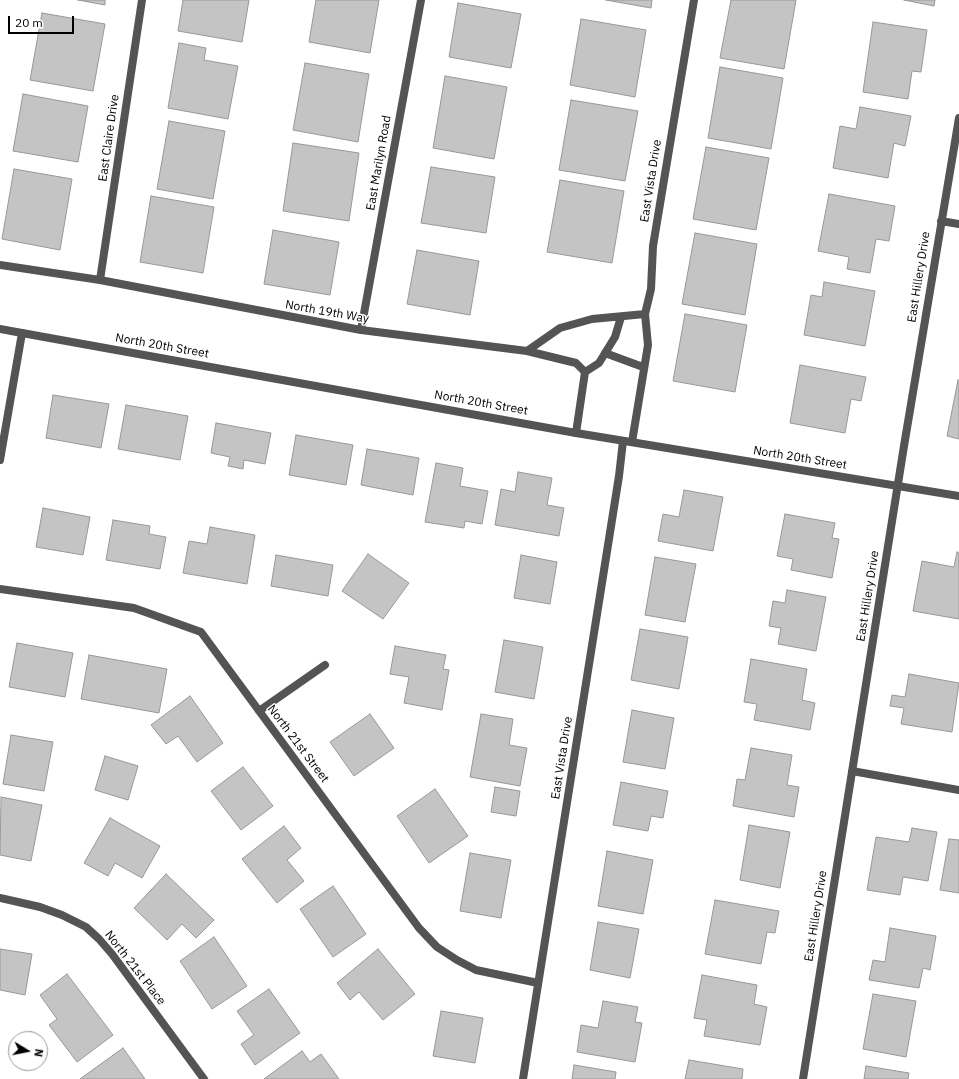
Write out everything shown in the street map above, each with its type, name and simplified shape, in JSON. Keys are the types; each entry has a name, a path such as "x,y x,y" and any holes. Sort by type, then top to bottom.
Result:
{"street":[{"name":"East Claire Drive","path":"100,280 142,0"},
{"name":"East Marilyn Road","path":"361,330 421,0"},
{"name":"East Vista Drive","path":"632,442 643,367 648,345 645,314 652,289 652,246 694,0"},
{"name":"East Hillery Drive","path":"803,1079 941,221 959,118"},
{"path":"941,221 959,224"},
{"name":"North 19th Way","path":"0,265 100,280 361,330 527,351"},
{"path":"527,351 560,328 592,318 645,314"},
{"path":"576,433 585,372 599,363 615,337 621,317"},
{"name":"North 20th Street","path":"0,329 576,433 959,496"},
{"path":"0,460 22,333"},
{"path":"527,351 576,363 585,372"},
{"path":"605,353 643,367"},
{"name":"East Vista Drive","path":"523,1079 619,476 623,441"},
{"name":"North 21st Street","path":"0,589 134,608 201,632 419,928 437,947 456,960 476,970 538,983"},
{"path":"259,711 325,665"},
{"path":"852,771 959,790"},
{"name":"North 21st Place","path":"0,898 40,907 62,915 90,931 112,954 204,1079"}],"building":[{"path":"78,0 105,0 105,5"},
{"path":"183,0 249,0 242,42 178,31"},
{"path":"316,0 379,0 370,53 309,42"},
{"path":"606,0 652,0 651,8"},
{"path":"731,0 796,0 784,69 720,58"},
{"path":"904,0 935,0 934,6"},
{"path":"458,3 521,14 511,68 449,57"},
{"path":"42,13 105,24 93,91 30,80"},
{"path":"581,19 646,30 635,97 570,85"},
{"path":"873,22 927,30 921,72 912,71 908,99 863,92"},
{"path":"179,43 206,48 204,60 238,66 228,119 168,108"},
{"path":"305,63 369,74 358,142 293,130"},
{"path":"720,67 783,78 771,149 708,138"},
{"path":"445,76 507,87 494,159 433,148"},
{"path":"23,94 88,106 78,162 13,151"},
{"path":"571,100 638,111 625,181 559,170"},
{"path":"860,107 911,116 905,146 894,143 888,178 833,168 840,126 856,129"},
{"path":"169,121 225,131 213,199 157,189"},
{"path":"293,143 359,153 349,221 283,211"},
{"path":"706,147 769,158 756,230 693,219"},
{"path":"431,167 495,177 486,233 421,223"},
{"path":"14,169 72,179 60,250 2,239"},
{"path":"560,180 624,191 612,263 547,252"},
{"path":"829,194 895,206 889,241 876,239 870,273 847,269 849,257 818,251"},
{"path":"151,196 214,207 203,273 140,262"},
{"path":"273,230 339,242 330,295 264,284"},
{"path":"695,233 757,244 745,315 682,304"},
{"path":"417,250 479,261 470,315 407,304"},
{"path":"824,282 875,291 865,346 804,335 811,295 822,297"},
{"path":"685,314 747,325 735,392 673,381"},
{"path":"800,365 866,377 861,401 851,399 845,433 790,423"},
{"path":"959,380 959,439 947,436"},
{"path":"53,395 109,404 101,448 46,438"},
{"path":"126,405 188,416 180,460 118,449"},
{"path":"216,423 271,433 265,464 244,460 243,469 228,466 230,457 211,453"},
{"path":"296,435 353,445 346,485 289,475"},
{"path":"367,449 419,458 413,495 361,485"},
{"path":"436,463 463,468 460,486 488,491 482,524 465,521 464,528 425,522"},
{"path":"518,472 552,478 547,505 564,508 559,536 495,525 501,489 515,492"},
{"path":"684,490 723,497 713,551 658,541 663,514 679,517"},
{"path":"43,508 90,517 83,555 36,547"},
{"path":"785,514 835,523 832,538 839,539 832,578 791,570 793,559 777,556"},
{"path":"113,520 150,526 149,534 166,537 160,569 106,560"},
{"path":"210,527 255,535 247,584 183,573 189,541 207,544"},
{"path":"957,552 959,553 959,619 913,611 922,561 954,567"},
{"path":"368,554 409,583 383,619 342,591"},
{"path":"276,555 333,565 328,596 271,586"},
{"path":"521,555 557,562 550,604 514,598"},
{"path":"655,557 696,564 685,622 645,615"},
{"path":"787,590 826,597 816,651 778,644 781,628 769,626 773,601 785,603"},
{"path":"640,629 688,637 679,689 631,680"},
{"path":"504,640 543,647 534,699 495,692"},
{"path":"17,643 73,653 65,697 9,687"},
{"path":"395,646 446,655 443,669 449,670 442,710 404,703 409,677 390,674"},
{"path":"89,655 167,669 159,713 81,699"},
{"path":"751,659 807,669 802,700 815,703 810,730 754,720 757,704 744,702"},
{"path":"909,674 959,683 952,732 901,724 904,708 890,706 892,695 905,697"},
{"path":"190,696 223,743 197,762 178,736 166,744 151,725"},
{"path":"632,710 674,718 665,769 623,762"},
{"path":"370,714 394,748 354,776 330,742"},
{"path":"481,714 513,719 509,745 527,748 520,786 470,777"},
{"path":"11,735 53,742 44,791 3,784"},
{"path":"751,748 792,755 787,785 799,787 794,817 733,806 737,779 745,780"},
{"path":"105,756 138,766 128,800 95,790"},
{"path":"243,767 273,806 241,830 211,791"},
{"path":"621,782 668,791 663,818 651,816 648,831 613,825"},
{"path":"495,787 520,791 516,816 491,812"},
{"path":"435,789 468,836 429,863 397,816"},
{"path":"1,797 42,805 31,861 0,855"},
{"path":"110,818 160,846 142,878 115,863 108,876 84,863"},
{"path":"749,825 790,832 780,888 740,880"},
{"path":"284,826 301,848 287,860 304,881 277,903 242,859"},
{"path":"912,828 937,832 928,881 903,877 900,895 867,890 876,837 909,842"},
{"path":"949,839 959,840 959,893 940,890"},
{"path":"607,851 653,860 643,914 598,906"},
{"path":"470,853 511,860 501,918 460,911"},
{"path":"166,874 214,920 196,938 182,924 167,940 134,908"},
{"path":"333,886 366,934 333,957 300,909"},
{"path":"715,900 779,911 775,933 767,932 761,964 705,954"},
{"path":"598,922 639,929 630,978 590,970"},
{"path":"890,928 936,936 930,970 923,968 919,988 869,980 873,960 885,962"},
{"path":"214,937 247,986 212,1009 180,961"},
{"path":"0,949 32,954 25,995 0,990"},
{"path":"378,949 415,994 383,1020 359,992 350,1000 337,983"},
{"path":"67,974 113,1035 77,1062 49,1025 57,1019 40,995"},
{"path":"702,975 757,985 754,1004 767,1007 760,1045 704,1036 707,1020 694,1018"},
{"path":"269,989 300,1033 255,1065 241,1044 254,1035 237,1011"},
{"path":"873,994 916,1001 906,1057 863,1049"},
{"path":"603,1001 638,1007 635,1022 642,1023 635,1062 577,1052 581,1025 598,1028"},
{"path":"441,1011 483,1018 475,1063 433,1056"},
{"path":"123,1048 145,1079 80,1079"},
{"path":"302,1051 310,1062 321,1054 339,1079 264,1079"},
{"path":"689,1060 743,1069 742,1079 685,1079"},
{"path":"574,1065 616,1072 615,1079 572,1079"},
{"path":"866,1066 909,1073 908,1079 864,1079"}]}
